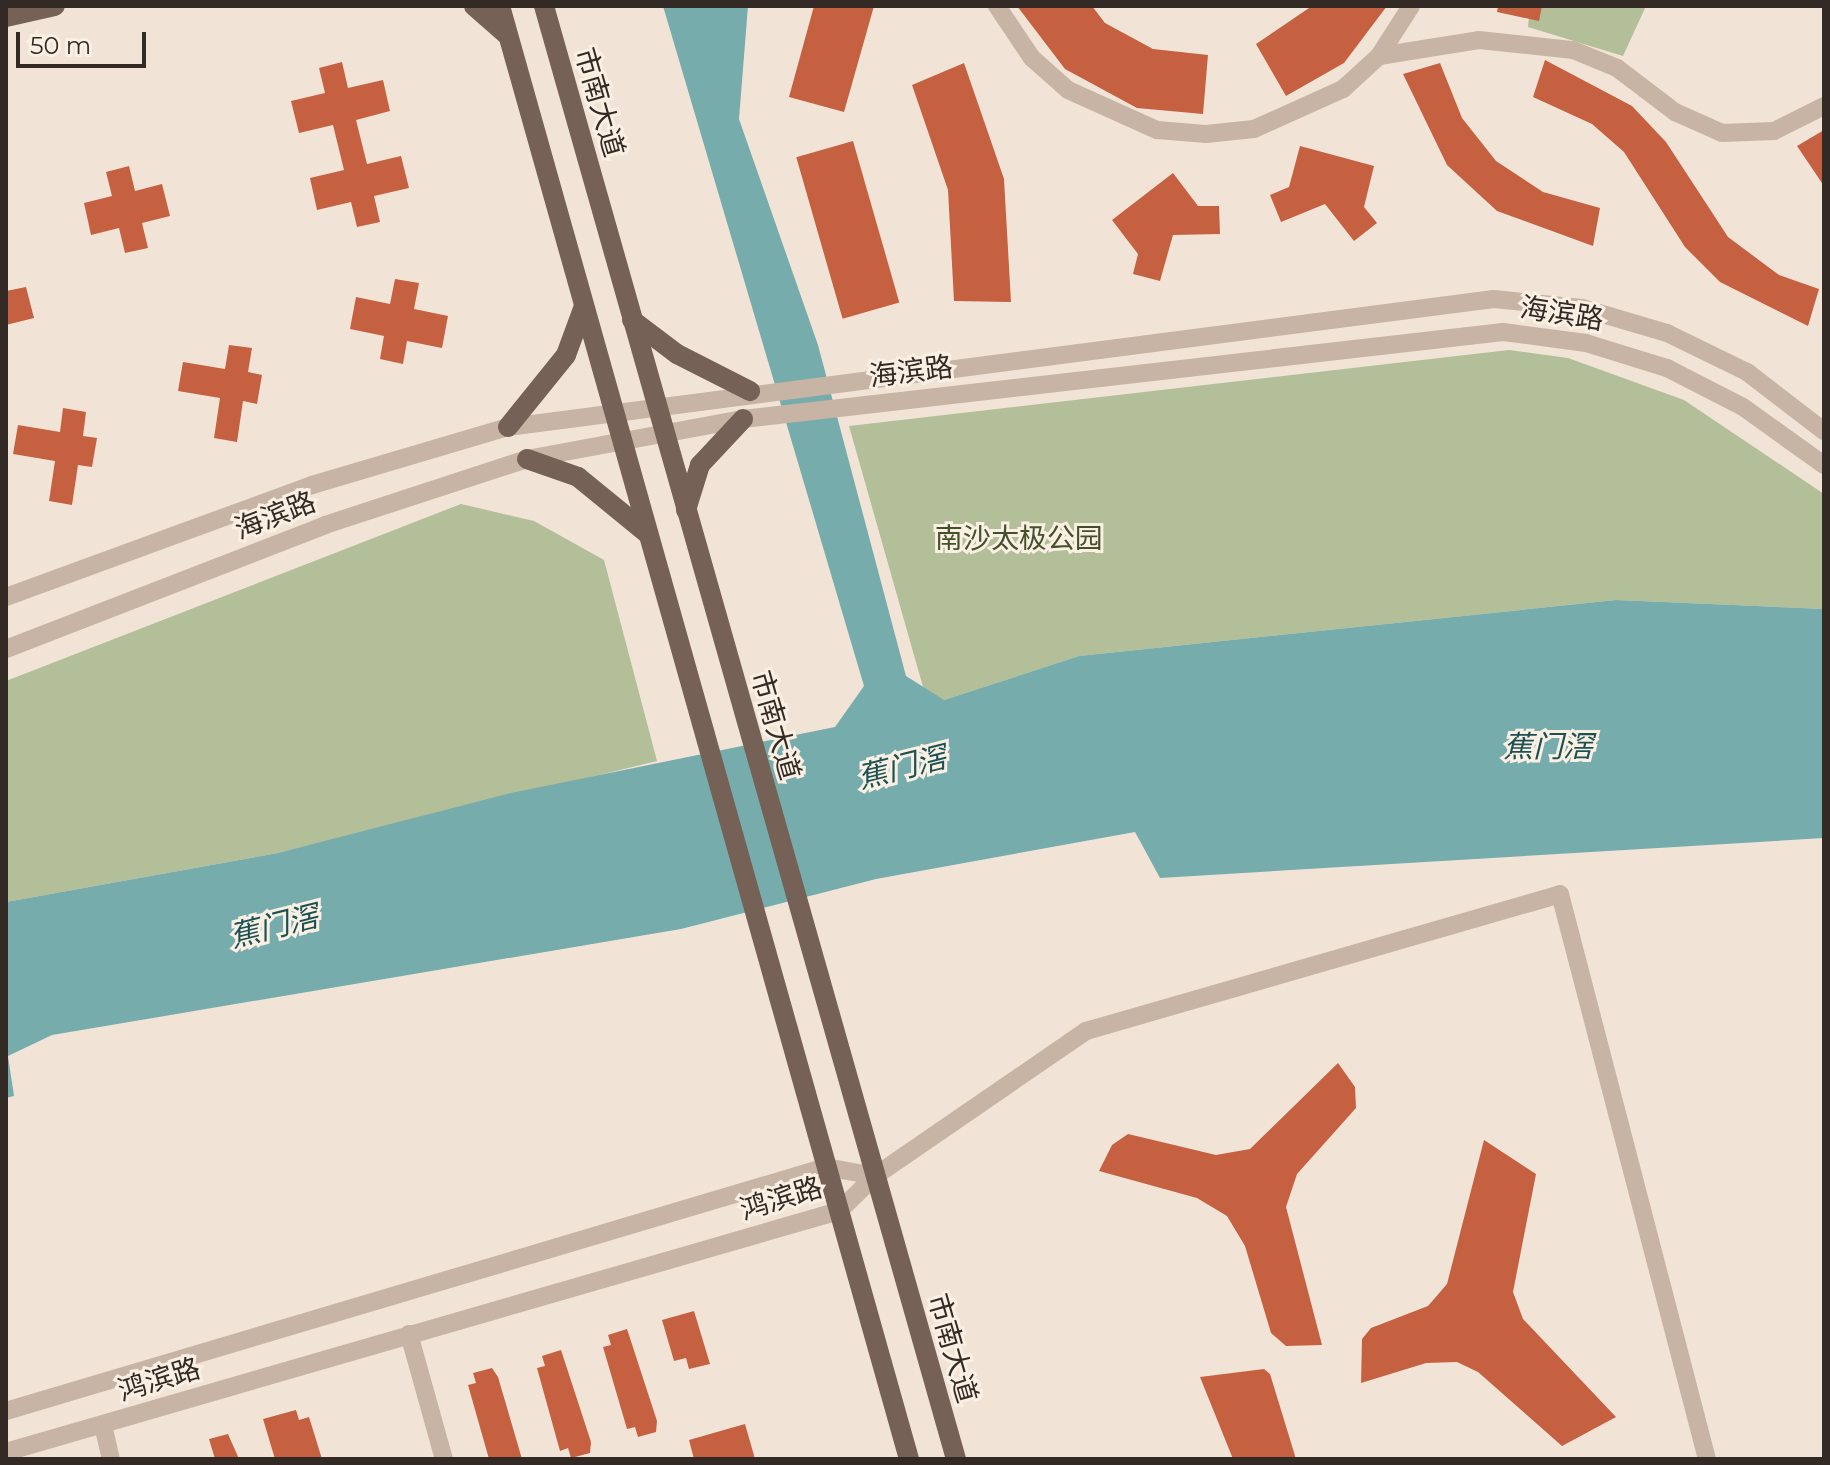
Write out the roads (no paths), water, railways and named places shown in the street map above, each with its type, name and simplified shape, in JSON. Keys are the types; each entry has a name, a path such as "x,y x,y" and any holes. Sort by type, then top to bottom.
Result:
{"main road":[{"path":"6,17 55,6"},
{"path":"474,6 509,37"},
{"path":"500,6 909,1459"},
{"name":"市南大道","path":"544,6 956,1459"},
{"path":"551,28 555,6"},
{"path":"508,427 566,355 584,306"},
{"path":"632,320 677,354 750,391"},
{"path":"686,510 700,465 743,419"},
{"path":"527,459 578,477 649,535"}],"street":[{"path":"997,6 1032,58 1068,90 1157,130 1254,129 1332,95 1379,56 1411,6"},
{"path":"1379,56 1479,40 1573,50 1617,68 1675,112 1722,133 1774,131 1824,106"},
{"name":"海滨路","path":"6,597 326,480 508,427 750,391 1509,300 1582,308 1667,333 1747,372 1824,431"},
{"name":"海滨路","path":"6,649 325,525 527,459 743,419 1503,332 1586,343 1667,368 1743,407 1824,465"},
{"path":"875,1176 1086,1031 1560,894 1707,1459"},
{"name":"鸿滨路","path":"6,1411 826,1167 875,1176"},
{"name":"鸿滨路","path":"6,1452 839,1211 875,1176"},
{"path":"409,1334 444,1459"},
{"path":"103,1425 111,1459"}],"water":[{"name":"蕉门滘","path":"663,6 748,6 739,119 818,345 906,676 944,700 1079,656 1616,600 1824,609 1824,838 1160,878 1135,832 876,879 681,929 52,1035 8,1056 14,1096 6,1098 6,902 278,853 511,793 835,727 864,686"}],"park label":[{"name":"南沙太极公园","path":"1019,538"}]}
